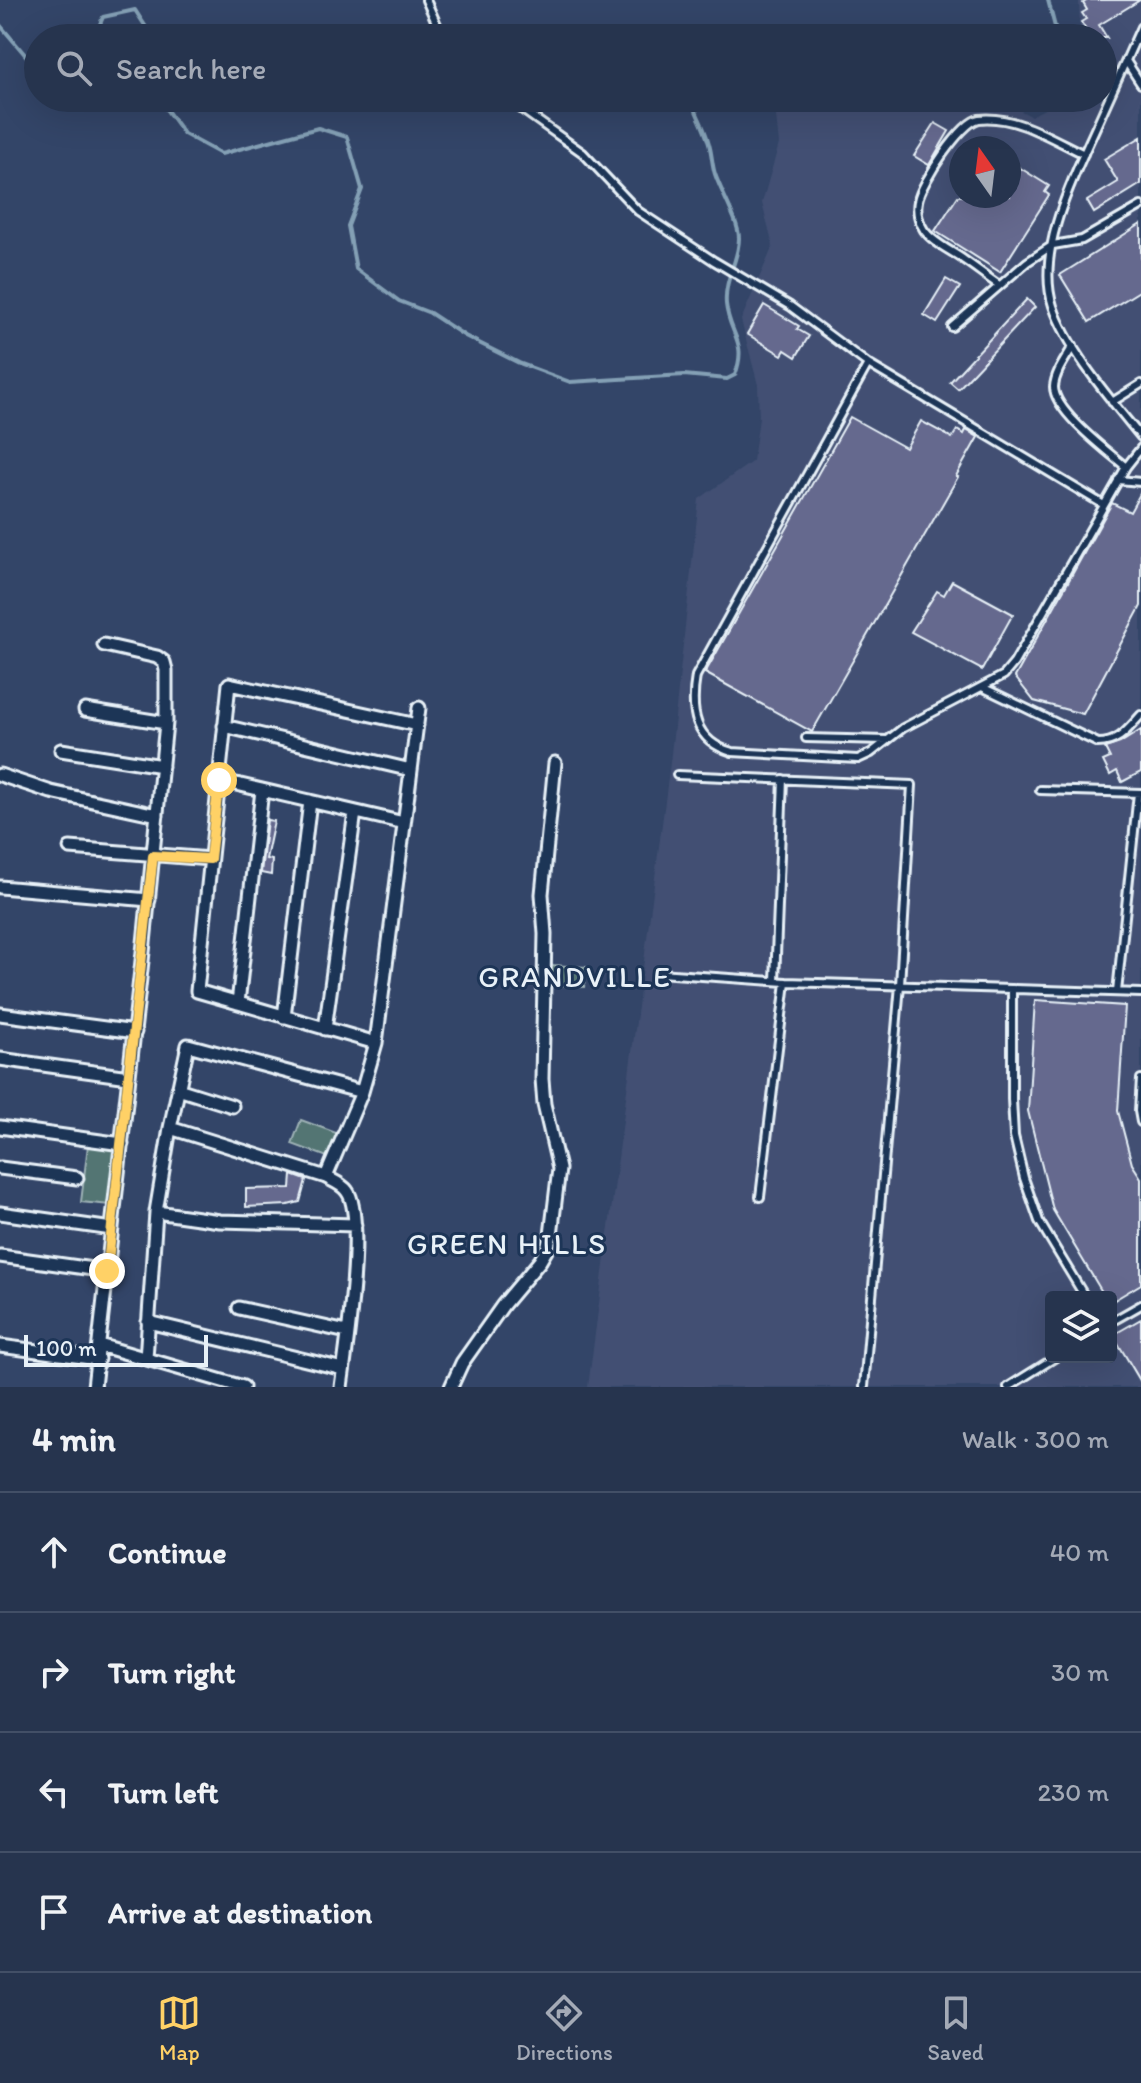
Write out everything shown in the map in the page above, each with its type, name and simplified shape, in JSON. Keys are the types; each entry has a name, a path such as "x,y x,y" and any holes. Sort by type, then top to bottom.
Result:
{"street":[{"path":"94,1387 135,1032 166,723 164,662 157,657 104,645"},
{"path":"376,1043 197,991 229,684 417,725"},
{"path":"326,1177 362,1092 376,1043 419,708"},
{"path":"85,710 166,723"},
{"path":"224,726 411,770"},
{"path":"61,750 162,766"},
{"path":"451,1387 462,1363 503,1305 540,1261 551,1235 559,1169 544,1104 542,1079 545,934 542,894 555,763"},
{"path":"0,775 51,792 157,815"},
{"path":"219,780 404,823"},
{"path":"238,1003 262,790"},
{"path":"284,1017 310,801"},
{"path":"325,1029 355,812"},
{"path":"70,848 210,859"},
{"path":"0,887 149,900"},
{"path":"0,1014 135,1032"},
{"path":"146,1359 156,1212 188,1045 362,1092"},
{"path":"0,1059 129,1077"},
{"path":"178,1089 232,1106"},
{"path":"0,1127 122,1144"},
{"path":"170,1128 326,1177 348,1192 355,1225 341,1387"},
{"path":"0,1168 77,1178"},
{"path":"156,1212 220,1221 355,1225"},
{"path":"0,1213 112,1229"},
{"path":"0,1256 107,1271"},
{"path":"239,1308 347,1332"},
{"path":"148,1322 343,1369"},
{"path":"99,1345 243,1387"},
{"path":"0,1346 98,1359"}],"lane":[{"path":"426,0 437,24"},
{"path":"1117,81 1141,27"},
{"path":"1126,61 1141,84"},
{"path":"526,112 583,153 638,211 808,319 868,364 1104,505"},
{"path":"1103,112 1065,196 1048,273 1054,307 1073,346 1141,437"},
{"path":"999,285 927,234 917,214 922,188 957,134 978,119 1011,122 1084,154"},
{"path":"952,327 1027,262 1053,245 1082,240 1141,206"},
{"path":"1073,346 1058,371 1054,384 1055,397 1064,412 1126,467"},
{"path":"868,364 696,676 693,713 708,741 719,748 732,752 858,759 871,753 903,728 1004,675 1014,663 1118,480 1141,448"},
{"path":"1112,402 1141,384"},
{"path":"1118,480 1141,482"},
{"path":"982,687 1098,743 1109,743 1120,738 1141,715"},
{"path":"806,738 887,740"},
{"path":"677,775 912,785 900,985 864,1387"},
{"path":"775,981 783,779"},
{"path":"1040,790 1140,793 1117,992"},
{"path":"659,973 786,982 1141,993"},
{"path":"760,1197 786,982"},
{"path":"1012,989 1014,1136 1039,1221 1081,1291"},
{"path":"1141,1079 1141,1122"},
{"path":"1117,1319 1141,1305"},
{"path":"1008,1387 1046,1363"}],"shaded area":[{"path":"1079,0 1141,0 1141,1387 588,1387 670,763 699,499 753,461 759,418 758,385 741,320 773,246 762,203 779,144 776,112 1023,112 1031,116 1039,112 1117,112 1117,24 1080,24"}],"green space":[{"path":"549,965 586,967 584,987 548,984"},
{"path":"301,1120 339,1134 330,1158 292,1144"},
{"path":"88,1145 116,1149 110,1205 81,1202"}],"building":[{"path":"1088,0 1140,0 1101,24 1082,24 1086,19 1082,13 1087,10 1083,3"},
{"path":"935,123 949,131 929,165 914,156"},
{"path":"1141,137 1141,184 1094,213 1087,201 1118,182 1104,159"},
{"path":"1021,168 1049,186 1045,192 1049,195 1000,272 935,231 950,208 1021,208"},
{"path":"1141,224 1141,290 1089,322 1060,275"},
{"path":"946,279 960,287 937,323 924,315"},
{"path":"1027,299 1035,307 958,389 950,382"},
{"path":"764,305 799,326 797,329 809,336 796,357 785,350 782,355 747,334"},
{"path":"850,417 906,448 921,421 952,438 957,430 964,434 966,430 978,437 812,732 705,673"},
{"path":"1141,492 1141,606 1083,714 1034,701 1015,677 1112,503 1130,512"},
{"path":"952,581 1013,614 982,670 911,632 937,591 944,595"},
{"path":"1141,730 1141,772 1122,782 1117,771 1110,775 1103,761 1110,758 1105,748"},
{"path":"267,820 274,821 266,859 272,860 271,875 261,873"},
{"path":"1035,1000 1125,1006 1118,1111 1132,1164 1141,1178 1141,1284 1117,1298 1117,1291 1101,1291 1053,1210 1028,1111"},
{"path":"292,1175 306,1180 300,1202 246,1207 246,1189 291,1188"},
{"path":"1141,1319 1141,1382 1117,1342 1117,1333"}],"waterway":[{"path":"1048,0 1054,24"},
{"path":"100,24 103,17 135,10 144,24"},
{"path":"0,25 24,53"},
{"path":"168,112 184,134 221,154 318,128 347,137 362,189 348,226 356,269 399,301 430,313 465,336 519,363 570,382 684,375 727,379 735,375 740,354 728,315 726,295 737,254 738,231 715,174 710,148 697,112"}],"district":[{"name":"GRANDVILLE","path":"575,977"},
{"name":"GREEN HILLS","path":"507,1244"}],"route":[{"path":"107,1271 153,856 210,859 219,780"}]}
